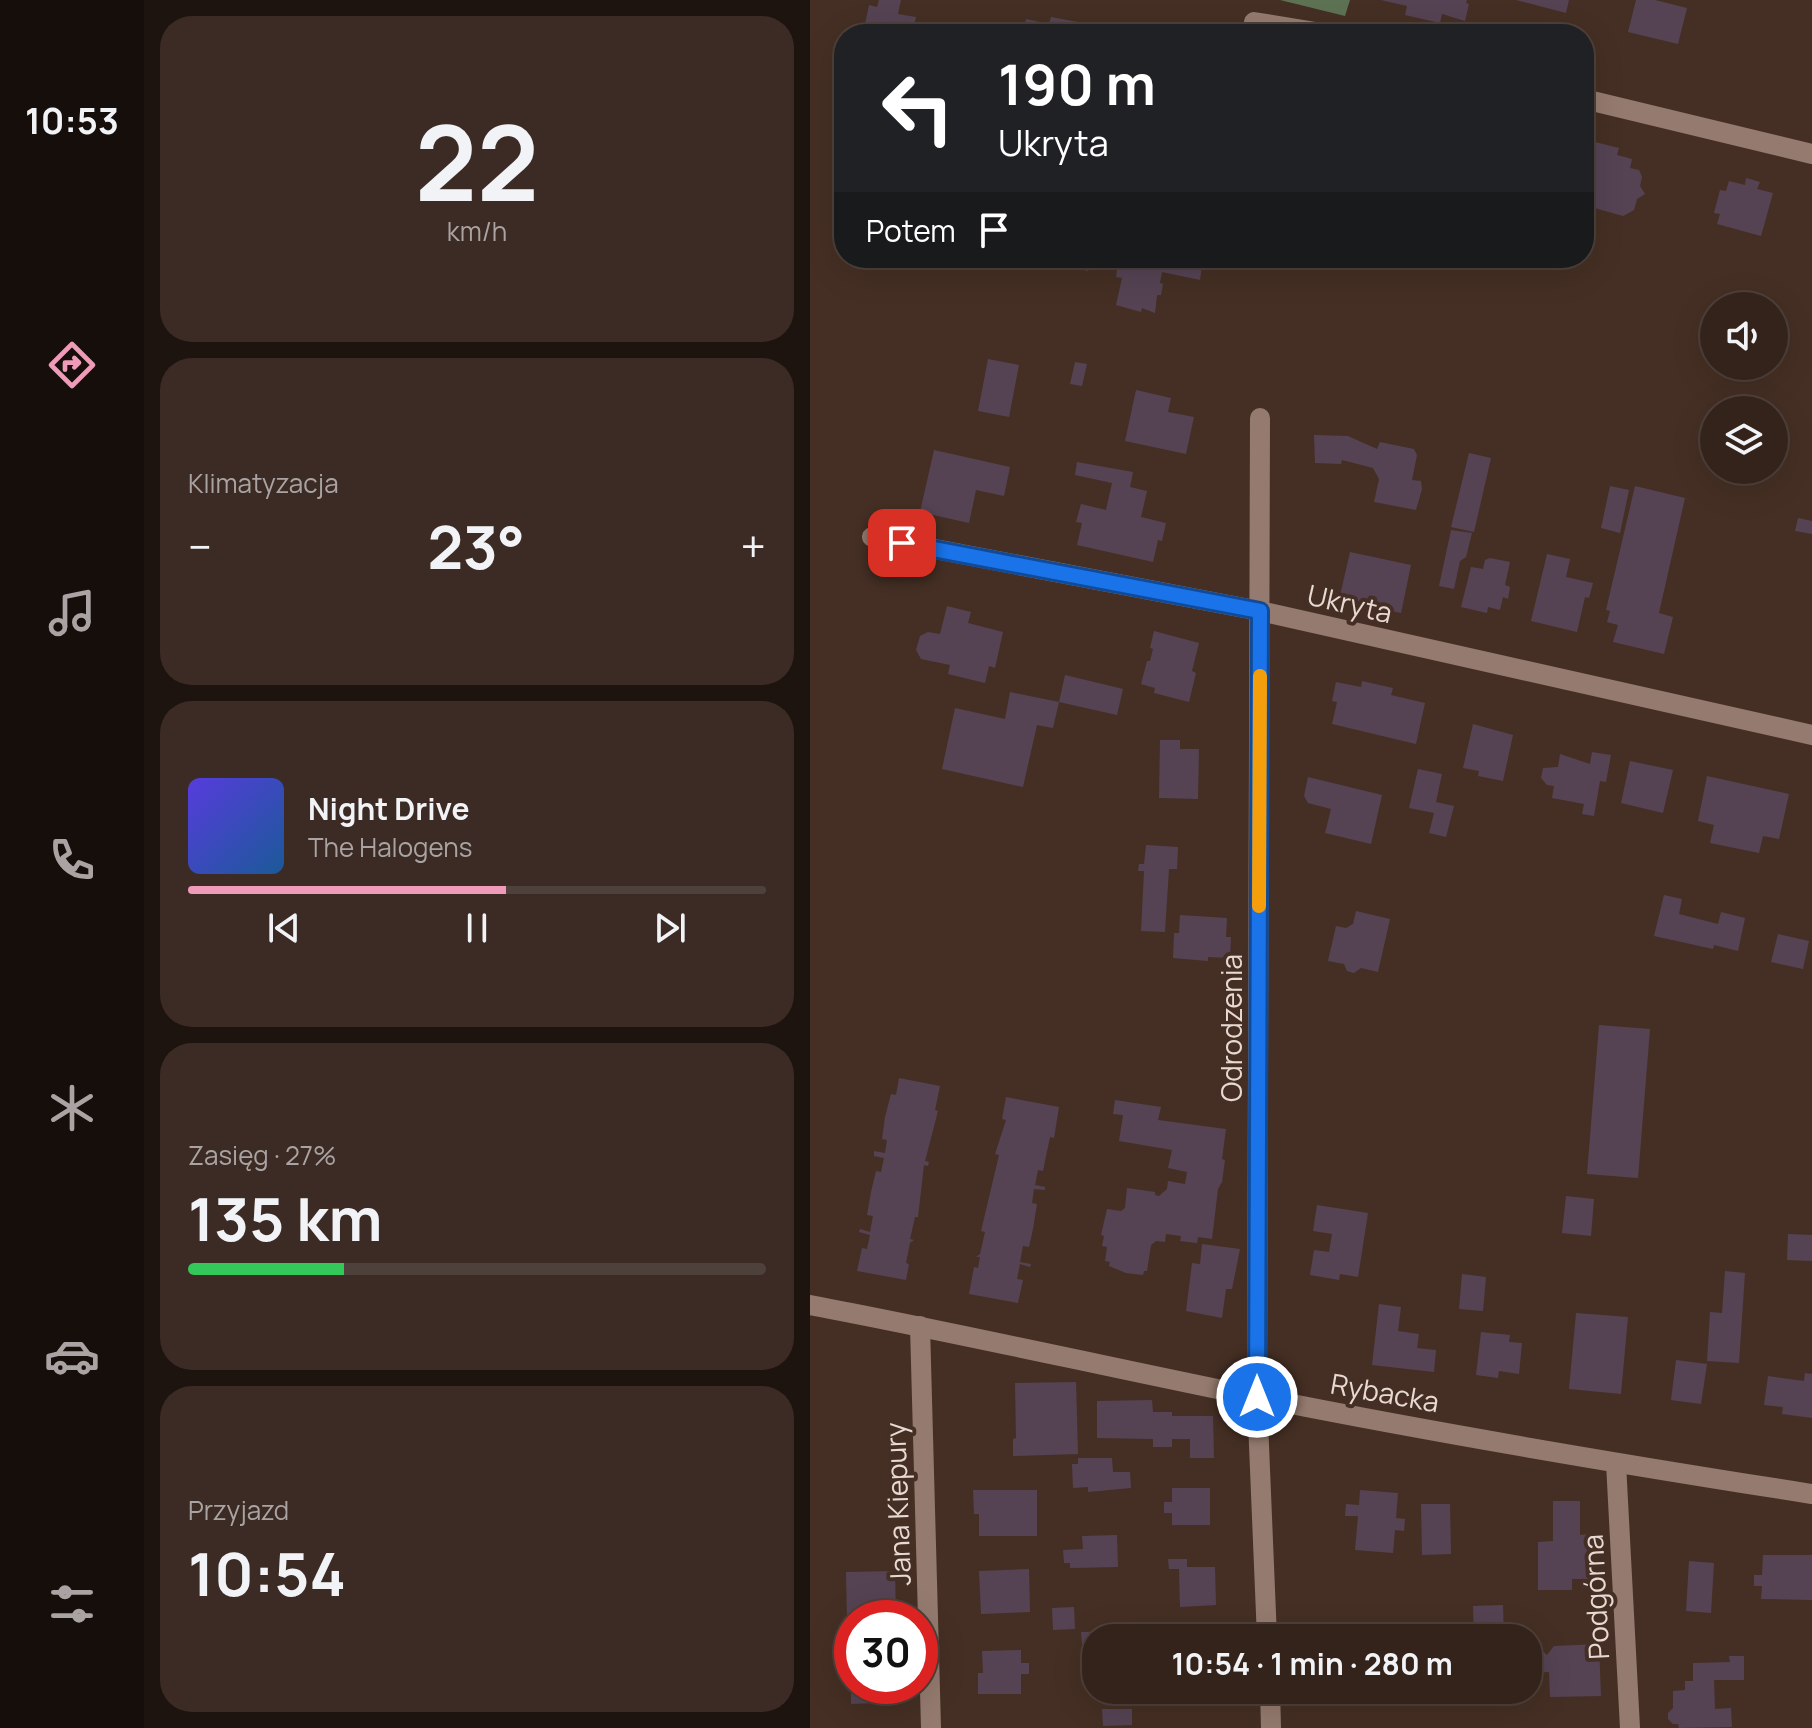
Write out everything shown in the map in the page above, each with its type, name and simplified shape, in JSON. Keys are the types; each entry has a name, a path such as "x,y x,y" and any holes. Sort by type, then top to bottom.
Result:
{"street":[{"path":"1254,22 1266,24"},
{"path":"1594,101 1812,154"},
{"name":"Odrodzenia","path":"1260,418 1257,1397 1266,1624"},
{"name":"Ukryta","path":"872,537 1260,611 1812,735"},
{"name":"Rybacka","path":"810,1305 1257,1397 1616,1463 1812,1494"},
{"name":"Jana Kiepury","path":"920,1326 931,1728"},
{"name":"Podgórna","path":"1616,1463 1630,1728"},
{"path":"1270,1704 1271,1728"}],"green space":[{"path":"1280,0 1350,0 1345,16"}],"building":[{"path":"879,0 901,0 898,14 916,17 914,24 865,24 869,5 877,7"},
{"path":"1381,0 1467,0 1469,4 1465,21 1442,14 1440,23 1405,15 1407,6"},
{"path":"1516,0 1569,0 1566,13"},
{"path":"1636,0 1655,0 1687,8 1678,44 1628,32"},
{"path":"1051,17 1083,23 1083,24 1049,24"},
{"path":"1026,19 1049,24 1025,24"},
{"path":"1595,142 1619,148 1617,155 1632,159 1630,168 1639,170 1642,177 1640,186 1645,194 1637,199 1634,210 1623,216 1594,208"},
{"path":"1746,178 1760,182 1757,189 1773,193 1761,236 1717,224 1720,214 1714,213 1720,190 1726,191 1729,181 1745,185"},
{"path":"1117,268 1202,268 1200,280 1162,272 1160,283 1163,284 1161,295 1157,295 1155,313 1116,305 1122,278 1116,277"},
{"path":"988,359 1019,365 1009,417 978,411"},
{"path":"1075,362 1087,364 1082,386 1070,384"},
{"path":"1136,390 1171,398 1168,412 1194,417 1186,454 1125,441"},
{"path":"1314,435 1348,436 1377,449 1380,442 1414,449 1417,455 1412,480 1421,481 1422,489 1416,510 1374,502 1379,479 1373,468 1342,460 1341,464 1315,463"},
{"path":"934,450 1010,467 1004,496 976,490 969,523 920,512"},
{"path":"1469,453 1491,458 1474,532 1451,527"},
{"path":"1077,462 1133,472 1130,487 1147,491 1141,517 1166,523 1153,562 1077,545 1082,523 1076,522 1081,504 1106,510 1112,483 1075,475"},
{"path":"1610,486 1629,490 1620,533 1601,528"},
{"path":"1635,486 1685,498 1659,613 1673,617 1664,654 1613,642 1618,625 1607,622 1610,611 1606,610"},
{"path":"1798,518 1812,521 1812,534 1795,531"},
{"path":"1451,530 1472,533 1466,557 1460,561 1454,589 1439,586"},
{"path":"1350,552 1411,565 1401,613 1339,600"},
{"path":"1547,554 1570,559 1566,577 1593,583 1589,598 1585,597 1577,632 1531,621"},
{"path":"1485,560 1510,562 1505,585 1510,587 1508,599 1503,597 1500,610 1488,607 1487,613 1461,607 1471,567 1483,569"},
{"path":"947,606 971,612 968,623 1003,632 995,668 989,666 985,683 948,674 950,665 921,659 916,650 920,636 928,632 940,634"},
{"path":"1154,631 1199,643 1189,702 1154,693 1155,688 1141,684 1153,649 1150,648"},
{"path":"1065,675 1123,689 1117,715 1059,702"},
{"path":"1362,681 1393,688 1391,695 1425,703 1416,744 1332,724 1337,702 1332,701 1336,682 1361,687"},
{"path":"1010,692 1059,702 1053,728 1037,725 1023,787 942,769 955,708 1005,719"},
{"path":"1473,724 1513,735 1503,781 1478,776 1479,771 1463,768"},
{"path":"1160,740 1180,740 1180,749 1199,749 1198,799 1159,798"},
{"path":"1592,752 1611,755 1606,782 1600,781 1594,816 1582,814 1584,804 1552,798 1554,786 1547,785 1541,778 1543,768 1558,767 1560,754 1590,764"},
{"path":"1630,761 1673,770 1663,813 1621,803"},
{"path":"1418,769 1442,774 1436,802 1454,806 1446,837 1429,833 1434,813 1409,808"},
{"path":"1707,776 1789,794 1779,839 1763,836 1759,853 1710,843 1714,825 1698,821"},
{"path":"1308,777 1382,795 1371,844 1325,833 1331,809 1308,803 1304,796"},
{"path":"1146,845 1178,847 1177,869 1169,869 1165,932 1141,931 1144,871 1138,871 1139,864 1144,864"},
{"path":"1664,895 1682,899 1679,914 1718,924 1721,912 1745,918 1738,951 1714,945 1713,949 1654,936"},
{"path":"1356,911 1390,919 1378,972 1361,968 1354,973 1347,971 1344,964 1328,961 1336,926 1346,928 1353,924"},
{"path":"1180,915 1227,918 1226,937 1231,937 1230,958 1208,957 1208,961 1173,958 1174,933 1179,933"},
{"path":"1778,934 1809,941 1803,969 1771,962"},
{"path":"1599,1025 1650,1029 1638,1178 1587,1174"},
{"path":"899,1078 940,1086 935,1110 938,1111 925,1161 929,1162 928,1166 924,1165 918,1217 915,1217 910,1239 914,1240 910,1243 906,1263 909,1264 906,1280 857,1271 862,1248 867,1249 870,1235 859,1232 860,1229 870,1232 873,1216 867,1215 871,1192 876,1171 881,1172 884,1158 874,1156 874,1151 885,1153 887,1140 882,1139 885,1117 891,1094 896,1095"},
{"path":"1006,1097 1059,1107 1054,1138 1050,1137 1043,1171 1038,1170 1035,1185 1045,1187 1045,1190 1034,1189 1032,1203 1037,1204 1033,1229 1029,1247 1023,1246 1020,1262 1031,1264 1030,1267 1020,1264 1017,1279 1023,1280 1018,1303 969,1294 974,1267 978,1268 980,1257 976,1257 980,1254 985,1232 981,1231 999,1155 995,1154 1006,1120 1002,1119"},
{"path":"1115,1100 1161,1107 1158,1120 1226,1129 1222,1159 1225,1160 1212,1239 1198,1237 1197,1243 1180,1241 1181,1236 1166,1234 1165,1242 1156,1241 1151,1245 1147,1271 1143,1275 1126,1273 1105,1261 1107,1247 1102,1246 1104,1236 1101,1235 1107,1209 1121,1211 1125,1208 1127,1188 1155,1192 1159,1196 1167,1189 1168,1181 1185,1184 1187,1172 1168,1168 1172,1150 1119,1141 1123,1115 1113,1114"},
{"path":"1566,1196 1594,1199 1591,1236 1562,1233"},
{"path":"1317,1205 1368,1213 1358,1277 1340,1274 1339,1280 1310,1275 1314,1250 1329,1252 1332,1234 1313,1231"},
{"path":"1788,1234 1812,1235 1812,1261 1787,1260"},
{"path":"1202,1244 1240,1249 1232,1289 1226,1289 1222,1318 1186,1311 1192,1263 1200,1264"},
{"path":"1725,1271 1745,1273 1739,1363 1707,1361 1710,1312 1722,1313"},
{"path":"1462,1274 1486,1277 1483,1311 1459,1309"},
{"path":"1379,1304 1401,1307 1398,1331 1419,1334 1417,1348 1436,1350 1434,1372 1372,1365"},
{"path":"1576,1313 1628,1317 1621,1394 1569,1389"},
{"path":"1481,1332 1510,1335 1509,1342 1522,1343 1519,1374 1499,1371 1498,1378 1476,1375"},
{"path":"1676,1360 1707,1364 1701,1404 1671,1400"},
{"path":"1805,1373 1812,1374 1812,1418 1782,1414 1783,1407 1764,1405 1768,1376 1804,1381"},
{"path":"1076,1382 1078,1454 1013,1456 1013,1439 1016,1438 1015,1383"},
{"path":"1152,1400 1153,1412 1172,1412 1172,1416 1213,1416 1214,1458 1190,1458 1190,1439 1172,1439 1172,1447 1153,1447 1153,1439 1097,1438 1097,1401"},
{"path":"1078,1458 1112,1458 1113,1472 1130,1472 1131,1488 1088,1492 1088,1487 1073,1488 1072,1464 1078,1464"},
{"path":"1172,1488 1210,1488 1210,1525 1172,1525 1172,1513 1164,1513 1164,1502 1172,1502"},
{"path":"973,1490 1037,1490 1037,1536 979,1536 979,1514 974,1514"},
{"path":"1360,1490 1398,1493 1396,1518 1405,1519 1404,1531 1395,1530 1393,1553 1355,1550 1358,1516 1345,1516 1346,1504 1359,1505"},
{"path":"1553,1501 1580,1501 1580,1535 1590,1534 1592,1541 1592,1579 1572,1579 1572,1590 1538,1590 1538,1542 1553,1541"},
{"path":"1421,1504 1450,1504 1451,1554 1422,1555"},
{"path":"1117,1535 1118,1567 1070,1568 1070,1563 1064,1563 1063,1550 1083,1549 1082,1536"},
{"path":"1763,1555 1812,1555 1812,1600 1761,1599 1762,1586 1754,1586 1754,1575 1762,1575"},
{"path":"1168,1559 1187,1559 1187,1567 1215,1567 1216,1605 1180,1607 1179,1569 1169,1569"},
{"path":"1689,1561 1714,1563 1711,1613 1686,1611"},
{"path":"1029,1569 1030,1612 981,1614 979,1571"},
{"path":"895,1571 896,1600 847,1600 846,1572"},
{"path":"1503,1605 1504,1624 1474,1624 1473,1606"},
{"path":"1074,1607 1075,1629 1053,1630 1052,1608"},
{"path":"1599,1644 1601,1696 1550,1697 1549,1672 1542,1672 1542,1650 1547,1655 1554,1646"},
{"path":"1021,1650 1021,1663 1029,1663 1029,1674 1021,1674 1021,1694 978,1694 978,1673 983,1673 982,1651"},
{"path":"1729,1656 1744,1656 1744,1680 1714,1680 1715,1709 1731,1708 1732,1727 1679,1728 1678,1724 1673,1724 1668,1719 1668,1713 1673,1708 1673,1691 1685,1690 1685,1681 1693,1681 1693,1663 1730,1662"},
{"path":"1102,1709 1132,1709 1132,1725 1103,1726"}],"slow traffic":[{"path":"1259,906 1260,676"}],"route":[{"path":"902,543 1260,611 1257,1397"}]}
